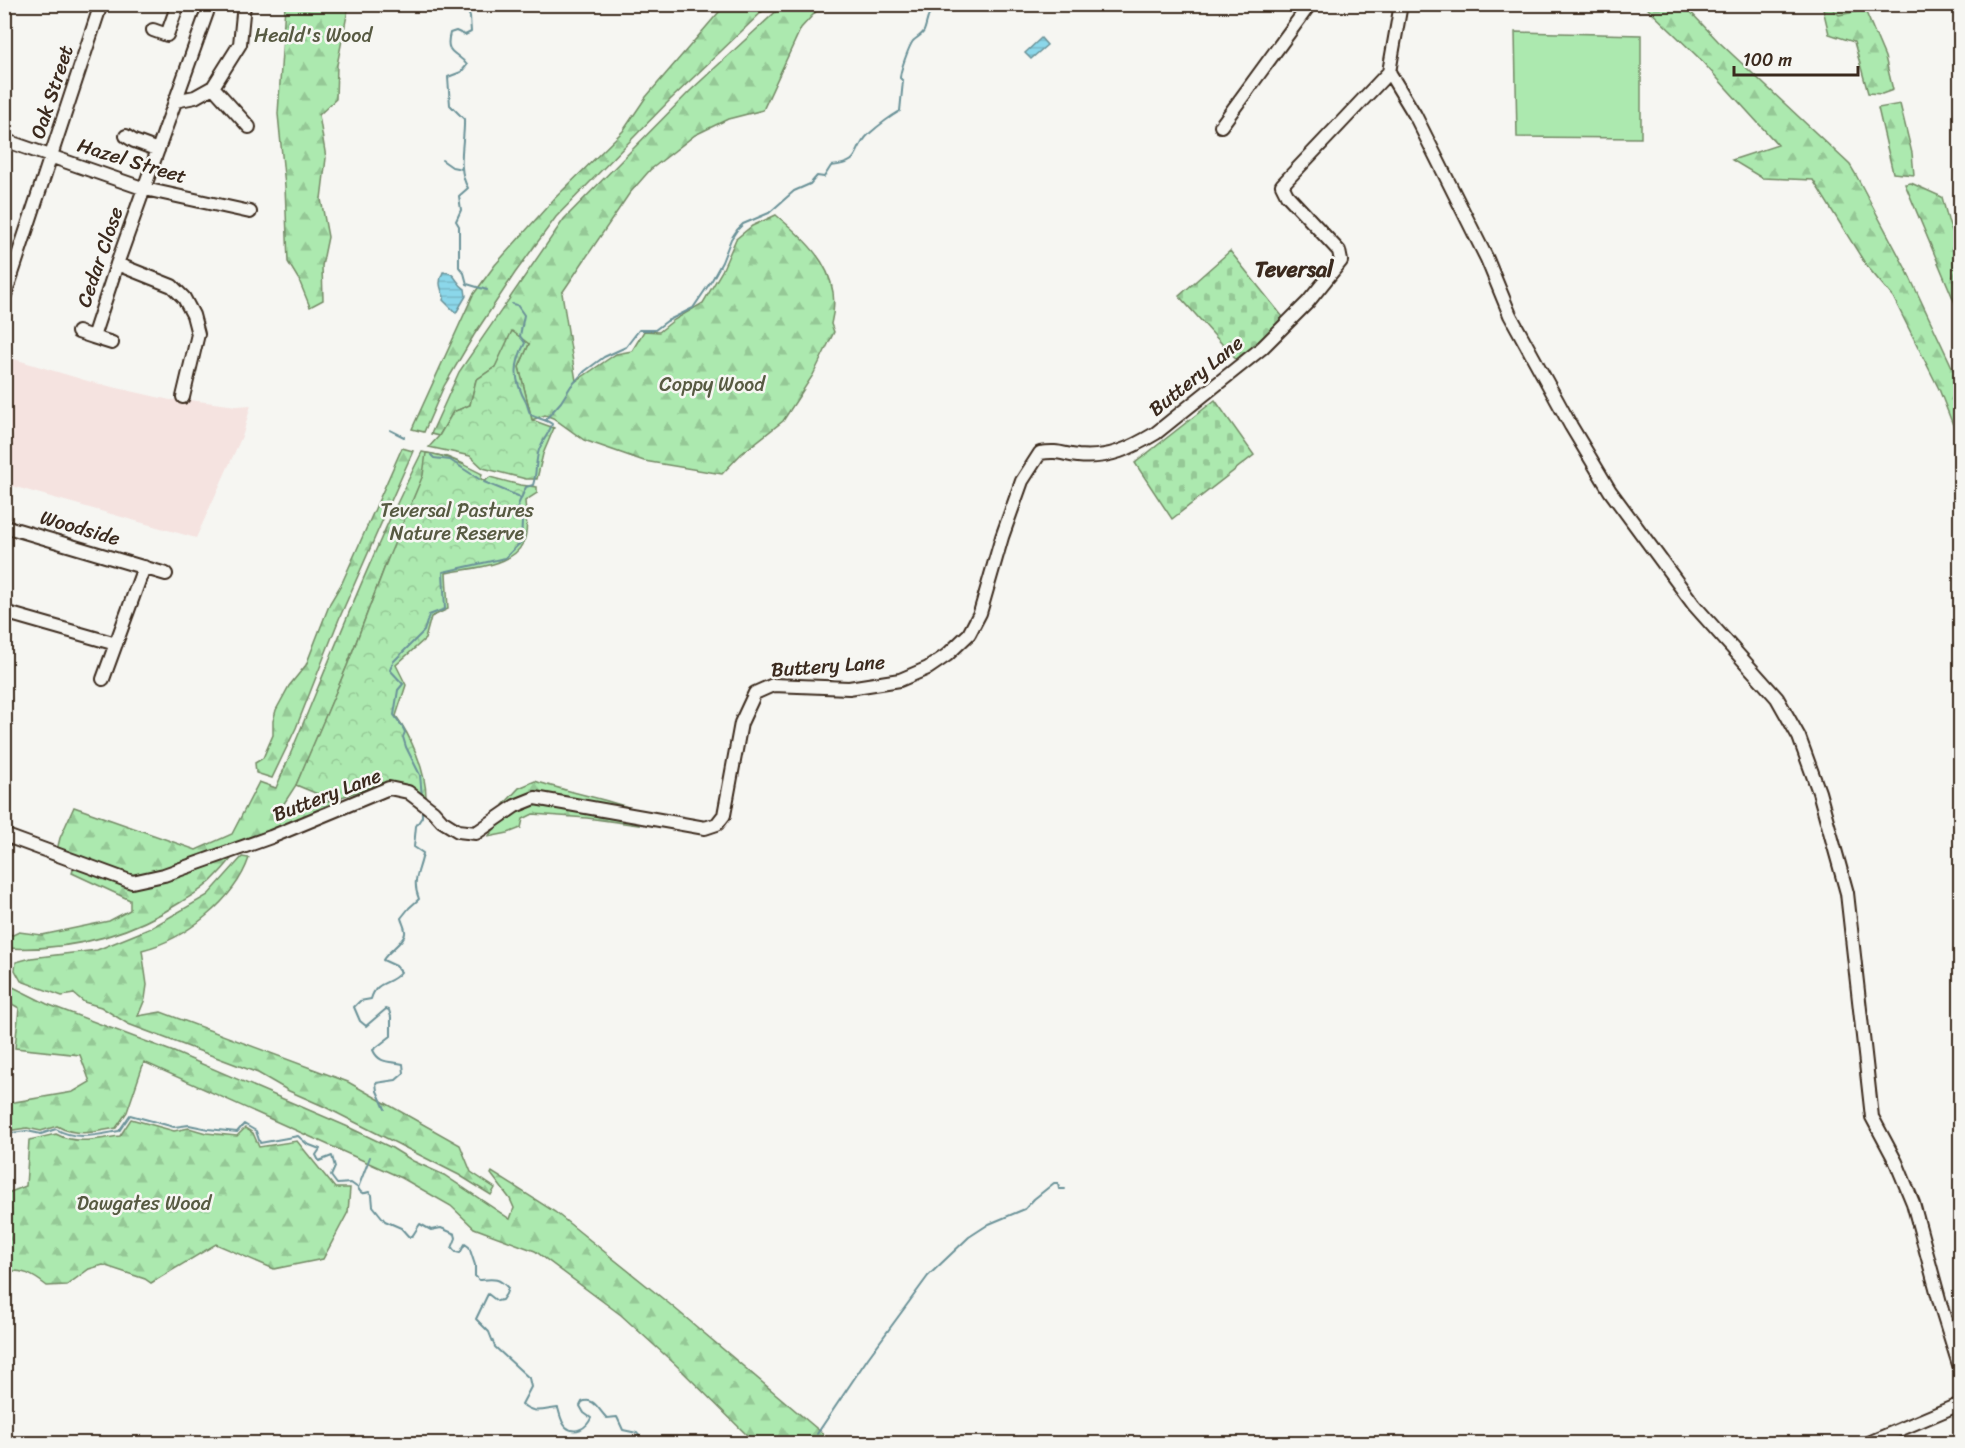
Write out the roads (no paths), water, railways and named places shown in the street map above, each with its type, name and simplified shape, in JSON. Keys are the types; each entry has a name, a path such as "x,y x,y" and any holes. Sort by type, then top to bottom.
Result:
{"street":[{"name":"Oak Street","path":"4,298 101,4"},
{"path":"153,30 167,35 178,4"},
{"name":"Cedar Close","path":"93,337 210,4"},
{"path":"175,101 195,97 213,87 240,44 244,4"},
{"path":"1221,126 1310,4"},
{"path":"1401,4 1389,72 1415,115 1487,259 1510,315 1571,426 1618,503 1640,529 1694,605 1777,698 1799,737 1819,792 1848,893 1872,1117 1896,1162 1913,1203 1960,1368"},
{"name":"Buttery Lane","path":"4,835 132,882 164,875 271,837 389,788 408,792 442,821 458,831 476,833 515,806 535,798 705,828 717,824 724,815 741,723 755,693 773,685 849,688 900,680 928,668 947,655 969,634 980,613 1002,537 1022,481 1040,453 1057,451 1078,456 1105,455 1121,452 1137,444 1156,433 1263,348 1308,302 1341,261 1339,251 1287,195 1282,185 1389,72"},
{"path":"213,87 249,127"},
{"path":"126,136 158,150"},
{"name":"Hazel Street","path":"4,140 145,189 250,212"},
{"path":"117,264 172,286 184,298 193,315 198,334 183,397"},
{"name":"Cedar Close","path":"78,332 112,343"},
{"name":"Woodside","path":"4,526 166,574"},
{"path":"103,679 144,567"},
{"path":"4,612 116,644"},
{"path":"1866,1443 1960,1404"}],"water":[{"path":"1041,38 1047,45 1031,59 1025,53"},
{"path":"443,272 451,274 465,289 466,296 456,313 443,300 440,282"}],"waterway":[{"path":"465,4 470,17 471,32 465,35 456,31 450,33 449,45 452,52 467,65 461,72 448,77 450,105 464,119 462,172 468,188 459,196 461,210 456,221 459,226 459,267 464,273 467,284 487,290"},
{"path":"546,419 585,371 604,357 626,347 639,330 655,330 693,308 722,262 731,239 743,224 769,213 794,191 810,184 817,176 824,177 831,166 853,159 869,134 900,111 903,81 900,78 901,70 909,48 924,31 929,14 936,4"},
{"path":"442,160 452,167 462,169"},
{"path":"422,797 420,775 406,747 403,737 405,732 394,715 398,690 403,684 390,670 393,662 424,631 429,615 445,609 443,572 505,558 521,542 522,522 518,505 526,487 533,485 539,450 552,424 531,415 519,387 516,373 518,359 525,343 520,336 524,315 517,305 512,304"},
{"path":"390,430 404,437"},
{"path":"431,455 434,458 450,460 479,479"},
{"path":"484,482 521,499"},
{"path":"385,1109 376,1083 396,1080 404,1073 403,1064 382,1060 373,1050 391,1036 389,1010 386,1009 366,1026 360,1021 354,1007 360,1001 371,999 380,985 401,972 396,966 383,960 404,936 405,929 401,918 419,899 416,881 423,853 414,847 416,826 422,817 422,809"},
{"path":"4,1134 27,1131 41,1134 56,1129 71,1135 95,1135 119,1131 130,1115 174,1127 189,1125 237,1132 244,1124 256,1131 260,1143 298,1136 307,1144 320,1149 316,1155 319,1161 332,1156 335,1167 331,1176 337,1184 351,1183 358,1188"},
{"path":"370,1157 358,1188 361,1192 369,1192 372,1195 373,1206 385,1221 401,1228 409,1237 420,1224 431,1230 441,1228 455,1234 456,1238 452,1248 460,1253 465,1244 469,1247 475,1265 475,1276 479,1280 498,1280 508,1288 502,1300 497,1301 488,1294 476,1319 489,1332 495,1347 529,1378 531,1387 522,1404 535,1410 558,1408 564,1425 569,1429 577,1430 584,1427 591,1418 580,1406 582,1402 590,1401 607,1418 617,1417 623,1430 637,1433 645,1443 662,1437 669,1444"},
{"path":"817,1434 868,1358 928,1276 969,1237 989,1224 1025,1209 1054,1183 1058,1183 1059,1189 1065,1189"}],"district":[{"name":"Teversal","path":"1294,269"}],"park label":[{"name":"Heald's Wood","path":"313,35"},
{"name":"Coppy Wood","path":"712,384"},
{"name":"Teversal Pastures Nature Reserve","path":"457,522"},
{"name":"Dawgates Wood","path":"144,1203"}]}
